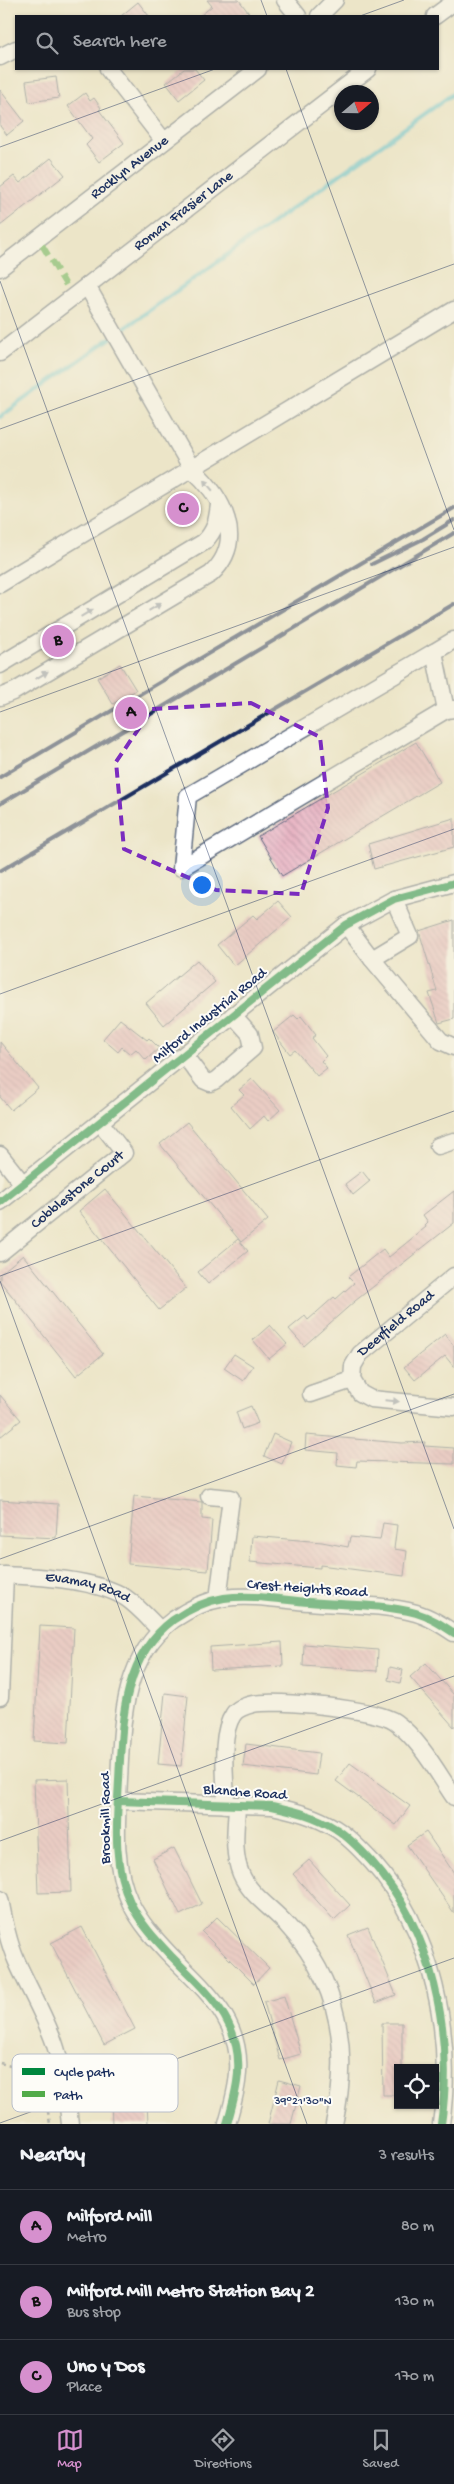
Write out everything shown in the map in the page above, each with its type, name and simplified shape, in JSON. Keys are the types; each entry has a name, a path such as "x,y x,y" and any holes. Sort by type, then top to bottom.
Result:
{"street":[{"path":"285,0 297,15"},
{"path":"320,15 335,0"},
{"path":"436,15 454,2"},
{"path":"0,57 15,50"},
{"path":"109,70 163,140"},
{"name":"Rocklyn Avenue","path":"0,268 163,140 257,70"},
{"name":"Roman Frasier Lane","path":"0,353 367,70"},
{"path":"0,697 15,691 211,574 222,564 230,539 225,513 210,485 192,470 87,286"},
{"path":"0,584 192,470 454,310"},
{"path":"0,665 204,542 213,533 217,524 220,503"},
{"path":"434,652 450,709 181,868 188,796 454,640"},
{"name":"Milford Industrial Road","path":"0,1202 346,925 394,899 454,883"},
{"path":"372,959 410,936 394,899"},
{"path":"346,925 441,1041 454,1047"},
{"path":"184,1055 203,1080 210,1083 216,1080 253,1048 250,1034 233,1015"},
{"name":"Cobblestone Court","path":"0,1253 124,1153 100,1122"},
{"path":"438,1146 454,1140"},
{"path":"1,1160 23,1184"},
{"name":"Deerfield Road","path":"352,1380 353,1366 360,1354 454,1276"},
{"path":"311,1394 352,1380 360,1394 371,1399 453,1406"},
{"path":"209,1496 230,1498 218,1600"},
{"path":"0,1697 2,1575"},
{"name":"Evamay Road","path":"2,1575 85,1583 109,1589 125,1598 160,1630"},
{"name":"Crest Heights Road","path":"160,1630 203,1603 250,1597 416,1613 454,1633"},
{"name":"Brookmill Road","path":"160,1630 144,1651 127,1690 122,1716 117,1856 121,1879 129,1902 150,1934 218,2005 229,2023 236,2040 239,2063 237,2083 227,2124"},
{"path":"334,2124 343,2074 342,2044 330,1996 319,1969 305,1946 286,1924 252,1891 242,1876 235,1849 225,1734 229,1721 234,1712 243,1707 270,1703 367,1712 395,1722 422,1750 454,1797"},
{"name":"Blanche Road","path":"118,1801 272,1806 318,1819 338,1830 360,1850 381,1873 400,1900 427,1956 443,2018 447,2053 446,2090 440,2124"},
{"path":"0,1899 4,1923 16,1961 40,2009 57,2054"}],"path":[{"path":"0,2063 12,2067"}],"highlighted area":[{"path":"251,703 320,737 328,808 301,894 216,890 124,849 116,762 152,709"}],"building":[{"path":"207,0 239,0 250,15 201,15 212,6"},
{"path":"138,2 148,15 122,15"},
{"path":"183,70 196,70 204,80 179,100 166,83"},
{"path":"56,77 59,98 29,102 26,81"},
{"path":"0,90 24,121 7,135 0,126"},
{"path":"85,93 90,101 94,98 101,108 99,110 124,143 99,162 86,145 92,139 68,106"},
{"path":"51,158 65,175 0,226 0,187 14,176 20,183"},
{"path":"120,664 136,690 113,704 97,678"},
{"path":"416,742 440,782 282,876 258,836"},
{"path":"454,818 454,847 374,869 368,844"},
{"path":"278,901 292,917 234,966 217,945 253,915 257,919"},
{"path":"454,920 454,1019 439,1023 429,993 437,991 419,931"},
{"path":"197,960 215,982 164,1025 146,1003"},
{"path":"294,1015 298,1019 301,1016 316,1035 312,1038 326,1056 321,1061 327,1068 317,1076 295,1050 290,1054 273,1032"},
{"path":"120,1019 147,1040 149,1038 159,1048 146,1060 136,1049 130,1054 122,1047 118,1052 103,1039"},
{"path":"0,1042 38,1088 11,1110 0,1097"},
{"path":"252,1079 280,1110 268,1121 264,1116 250,1129 231,1106 244,1095 239,1090"},
{"path":"187,1122 268,1220 241,1242 160,1144"},
{"path":"362,1171 370,1181 353,1195 345,1184"},
{"path":"105,1189 186,1288 159,1310 79,1211"},
{"path":"454,1191 454,1223 355,1301 304,1346 289,1329 305,1316 308,1320 334,1297 336,1299 354,1283 348,1277 383,1249 389,1257 426,1227 425,1225 428,1222 423,1215"},
{"path":"238,1239 248,1251 208,1284 198,1272"},
{"path":"23,1255 103,1354 76,1376 0,1281 0,1274"},
{"path":"270,1325 287,1344 269,1359 253,1340"},
{"path":"445,1334 454,1346 454,1367 445,1356 415,1380 404,1367"},
{"path":"234,1354 253,1366 243,1381 224,1368"},
{"path":"0,1395 21,1420 0,1437"},
{"path":"251,1406 258,1423 242,1429 236,1412"},
{"path":"273,1434 291,1442 282,1464 264,1456"},
{"path":"306,1435 402,1443 425,1442 424,1446 454,1448 454,1464 357,1461 356,1467 337,1465 338,1453 305,1450"},
{"path":"134,1496 202,1502 202,1519 212,1520 208,1571 128,1564"},
{"path":"0,1500 58,1504 56,1538 0,1535"},
{"path":"383,1523 397,1525 394,1549 407,1551 404,1576 320,1565 320,1568 250,1562 252,1536 322,1542 348,1547 350,1537 380,1540"},
{"path":"40,1626 74,1628 68,1743 34,1741"},
{"path":"282,1642 283,1666 211,1670 210,1647"},
{"path":"304,1644 378,1650 377,1671 303,1666"},
{"path":"426,1663 454,1695 454,1727 410,1677"},
{"path":"390,1667 403,1670 400,1683 388,1680"},
{"path":"165,1693 188,1696 181,1766 158,1764"},
{"path":"246,1744 319,1753 316,1775 243,1766"},
{"path":"350,1763 410,1806 396,1825 336,1781"},
{"path":"68,1779 71,1892 38,1893 34,1780"},
{"path":"426,1832 454,1873 454,1913 407,1845"},
{"path":"174,1848 202,1904 180,1915 153,1859"},
{"path":"309,1860 350,1905 334,1920 293,1874"},
{"path":"217,1917 269,1968 254,1984 202,1932"},
{"path":"82,1927 135,2029 104,2045 51,1943"},
{"path":"368,1927 396,1995 376,2003 348,1935"},
{"path":"284,1996 301,2054 280,2060 264,2002"},
{"path":"382,2023 402,2023 402,2064 394,2064 394,2095 383,2095"},
{"path":"279,2080 301,2086 291,2124 268,2124"},
{"path":"112,2112 148,2112 148,2124 112,2124"}],"waterway":[{"path":"0,417 454,93"}],"railway":[{"path":"0,777 454,508"},
{"path":"372,564 423,539 454,520"},
{"path":"0,804 454,533"},
{"path":"0,871 454,604"}],"marked path":[{"path":"42,245 66,285"}],"cycle path":[{"path":"0,1202 346,925 394,899 454,883"},
{"path":"227,2124 237,2082 238,2061 236,2043 230,2026 211,1997 165,1950 143,1924 130,1902 120,1873 117,1826 122,1736 128,1692 134,1672 143,1653 156,1635 173,1620 197,1606 224,1598 256,1597 390,1608 421,1615 454,1633"},
{"path":"118,1801 272,1806 313,1817 328,1824 341,1832 359,1848 393,1889 410,1919 424,1951 434,1985 441,2020 444,2055 444,2090 441,2124"}],"place":[{"name":"Uno y Dos","path":"183,509"},
{"name":"Milford Mill Metro Station Bay 2","path":"58,641"},
{"name":"Milford Mill","path":"131,713"}]}
